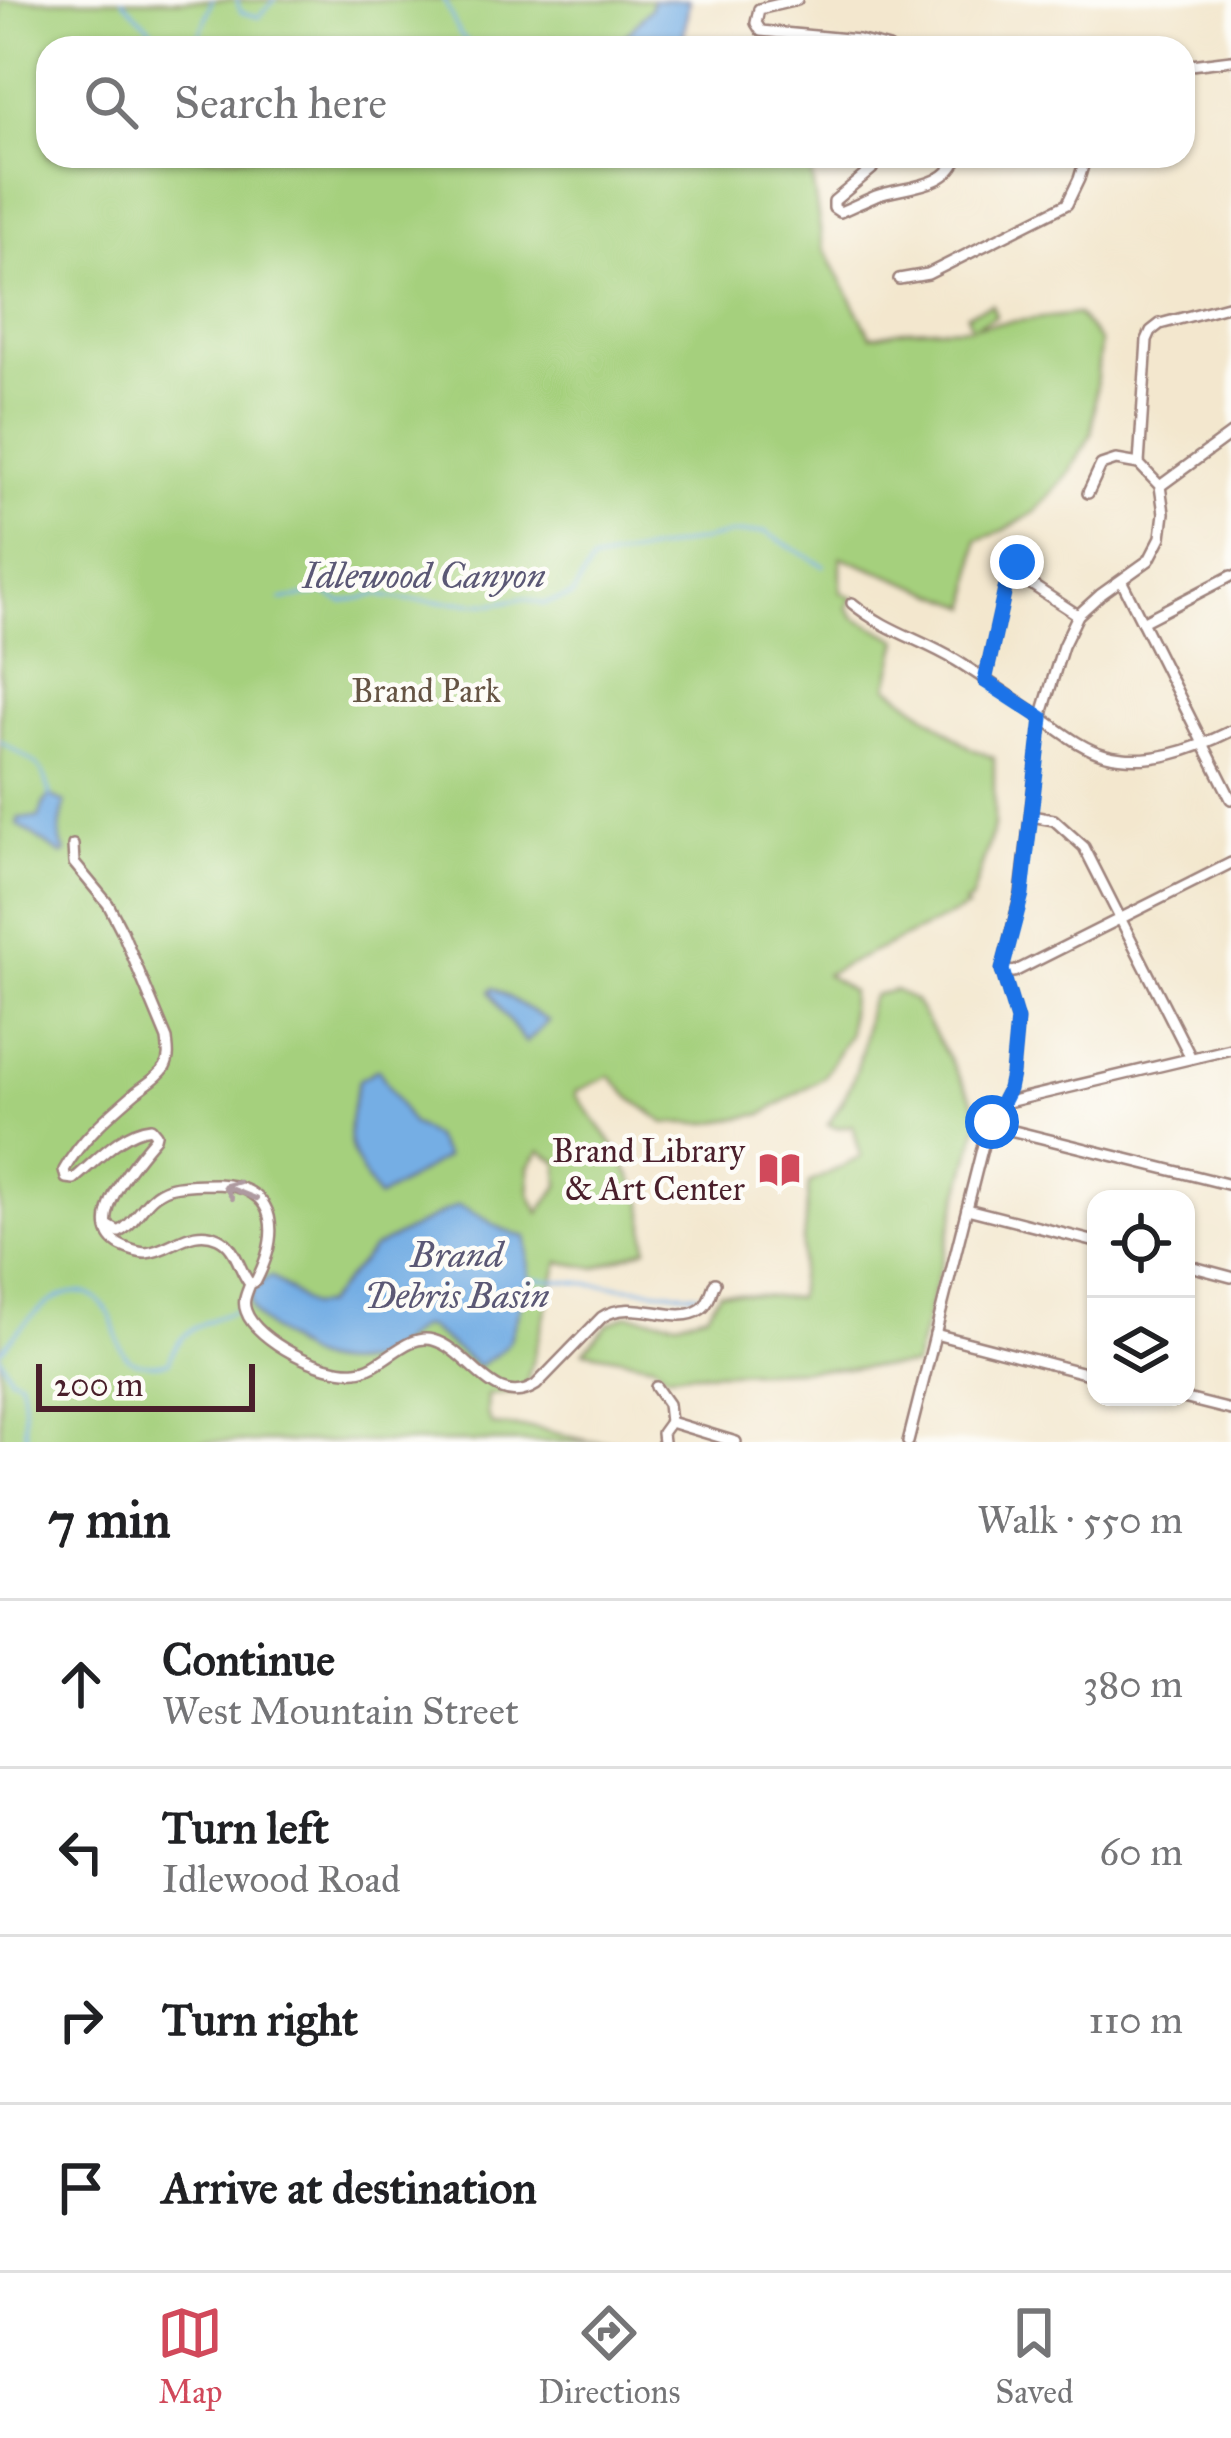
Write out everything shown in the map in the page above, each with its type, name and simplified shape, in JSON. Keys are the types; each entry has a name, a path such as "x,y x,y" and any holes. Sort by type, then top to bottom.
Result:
{"street":[{"path":"797,0 759,9 756,23 761,31 815,36"},
{"path":"1195,64 1231,60"},
{"path":"872,168 834,201 834,208 840,212 878,195 938,180 954,168"},
{"path":"899,279 928,274 1067,204 1082,168"},
{"path":"1139,464 1151,331 1231,305"},
{"path":"1160,486 1231,434"},
{"path":"908,1442 986,1132 1012,1074 1017,1020 1002,970 1022,894 1042,718 1063,646 1078,616 1149,560 1161,537 1160,486 1139,464 1116,460 1101,465 1088,493"},
{"path":"985,681 1006,585 1017,562"},
{"path":"1142,622 1231,576"},
{"path":"1122,581 1231,799"},
{"path":"1032,585 1078,616"},
{"path":"852,604 874,622 954,659 1076,742 1108,756 1176,754 1231,731"},
{"path":"1030,816 1054,820 1084,847 1191,1058"},
{"path":"73,845 74,863 108,904 122,931 167,1039 169,1057 151,1082 87,1137 64,1169 66,1178 74,1179 130,1135 154,1130 155,1138 118,1187 110,1208 107,1225 117,1244 141,1253 189,1236 212,1235 225,1241 237,1256 250,1283"},
{"path":"1002,970 1014,972 1231,863"},
{"path":"1002,1103 1231,1049"},
{"path":"992,1122 1231,1185"},
{"path":"107,1225 119,1232 149,1199 169,1188 237,1187 254,1194 269,1210 272,1224 267,1259 256,1281 250,1283"},
{"path":"967,1209 1087,1240"},
{"path":"1195,1267 1231,1276"},
{"path":"250,1283 244,1303 252,1322 300,1359 327,1369 356,1371 375,1366 412,1343 436,1340 514,1395 536,1385 602,1316 626,1308 698,1312 715,1282"},
{"path":"935,1334 1087,1374"},
{"path":"656,1388 668,1404 670,1422 662,1433 663,1442"},
{"path":"1195,1401 1231,1410"},
{"path":"670,1422 736,1442"}],"green space":[{"name":"Brand Park","path":"0,0 653,0 625,36 36,36 36,168 810,168 823,247 871,336 971,327 967,314 992,304 996,316 974,326 1077,314 1100,342 1092,433 1070,472 1035,512 1002,532 977,540 970,607 841,557 841,592 853,598 847,607 854,617 899,640 888,686 970,748 994,758 994,827 971,901 964,904 967,908 826,974 851,991 849,1034 824,1077 763,1114 710,1123 665,1123 610,1076 577,1091 620,1154 643,1202 647,1248 596,1268 559,1262 524,1392 488,1395 487,1414 492,1425 623,1442 0,1442","holes":["540,1151 558,1162 559,1186 539,1213 530,1194 529,1167"]},
{"path":"895,990 915,1001 974,1102 979,1121 914,1366 666,1374 654,1364 584,1351 608,1324 627,1315 678,1321 707,1313 720,1292 797,1298 809,1183 861,1157 853,1125 828,1125 855,1073 874,995"}],"water":[{"path":"653,0 689,0 684,36 625,36"},
{"path":"50,796 65,803 60,835 66,852 62,855 17,824 19,818 39,818"},
{"path":"493,988 548,1021 526,1043 501,1011 490,991"},
{"path":"378,1069 411,1123 433,1137 446,1157 378,1198 353,1153 349,1130 359,1080"},
{"name":"Brand Debris Basin","path":"458,1205 527,1237 529,1278 510,1339 478,1366 427,1327 420,1327 372,1360 322,1361 291,1345 252,1309 252,1292 271,1276 310,1306 324,1305 372,1249"}],"waterway":[{"path":"122,0 160,36"},
{"path":"200,36 212,0"},
{"path":"236,0 241,12 259,17 275,0"},
{"path":"444,0 462,36"},
{"name":"Idlewood Canyon","path":"281,600 323,593 342,602 376,595 492,604 523,598 543,604 572,596 592,562 732,534 765,532 824,566"},
{"path":"0,741 39,767 50,796"},
{"path":"527,1278 699,1294"},
{"path":"0,1352 48,1303 78,1292 92,1296 106,1309 124,1353 145,1364 169,1362 186,1334 235,1311"},
{"path":"0,1356 10,1376 20,1380 28,1442"}],"place":[{"name":"Brand Library & Art Center","path":"779,1169"}],"route":[{"path":"992,1122 1012,1074 1017,1020 1002,970 1022,894 1042,718 985,681 1006,585 1017,562"}]}
